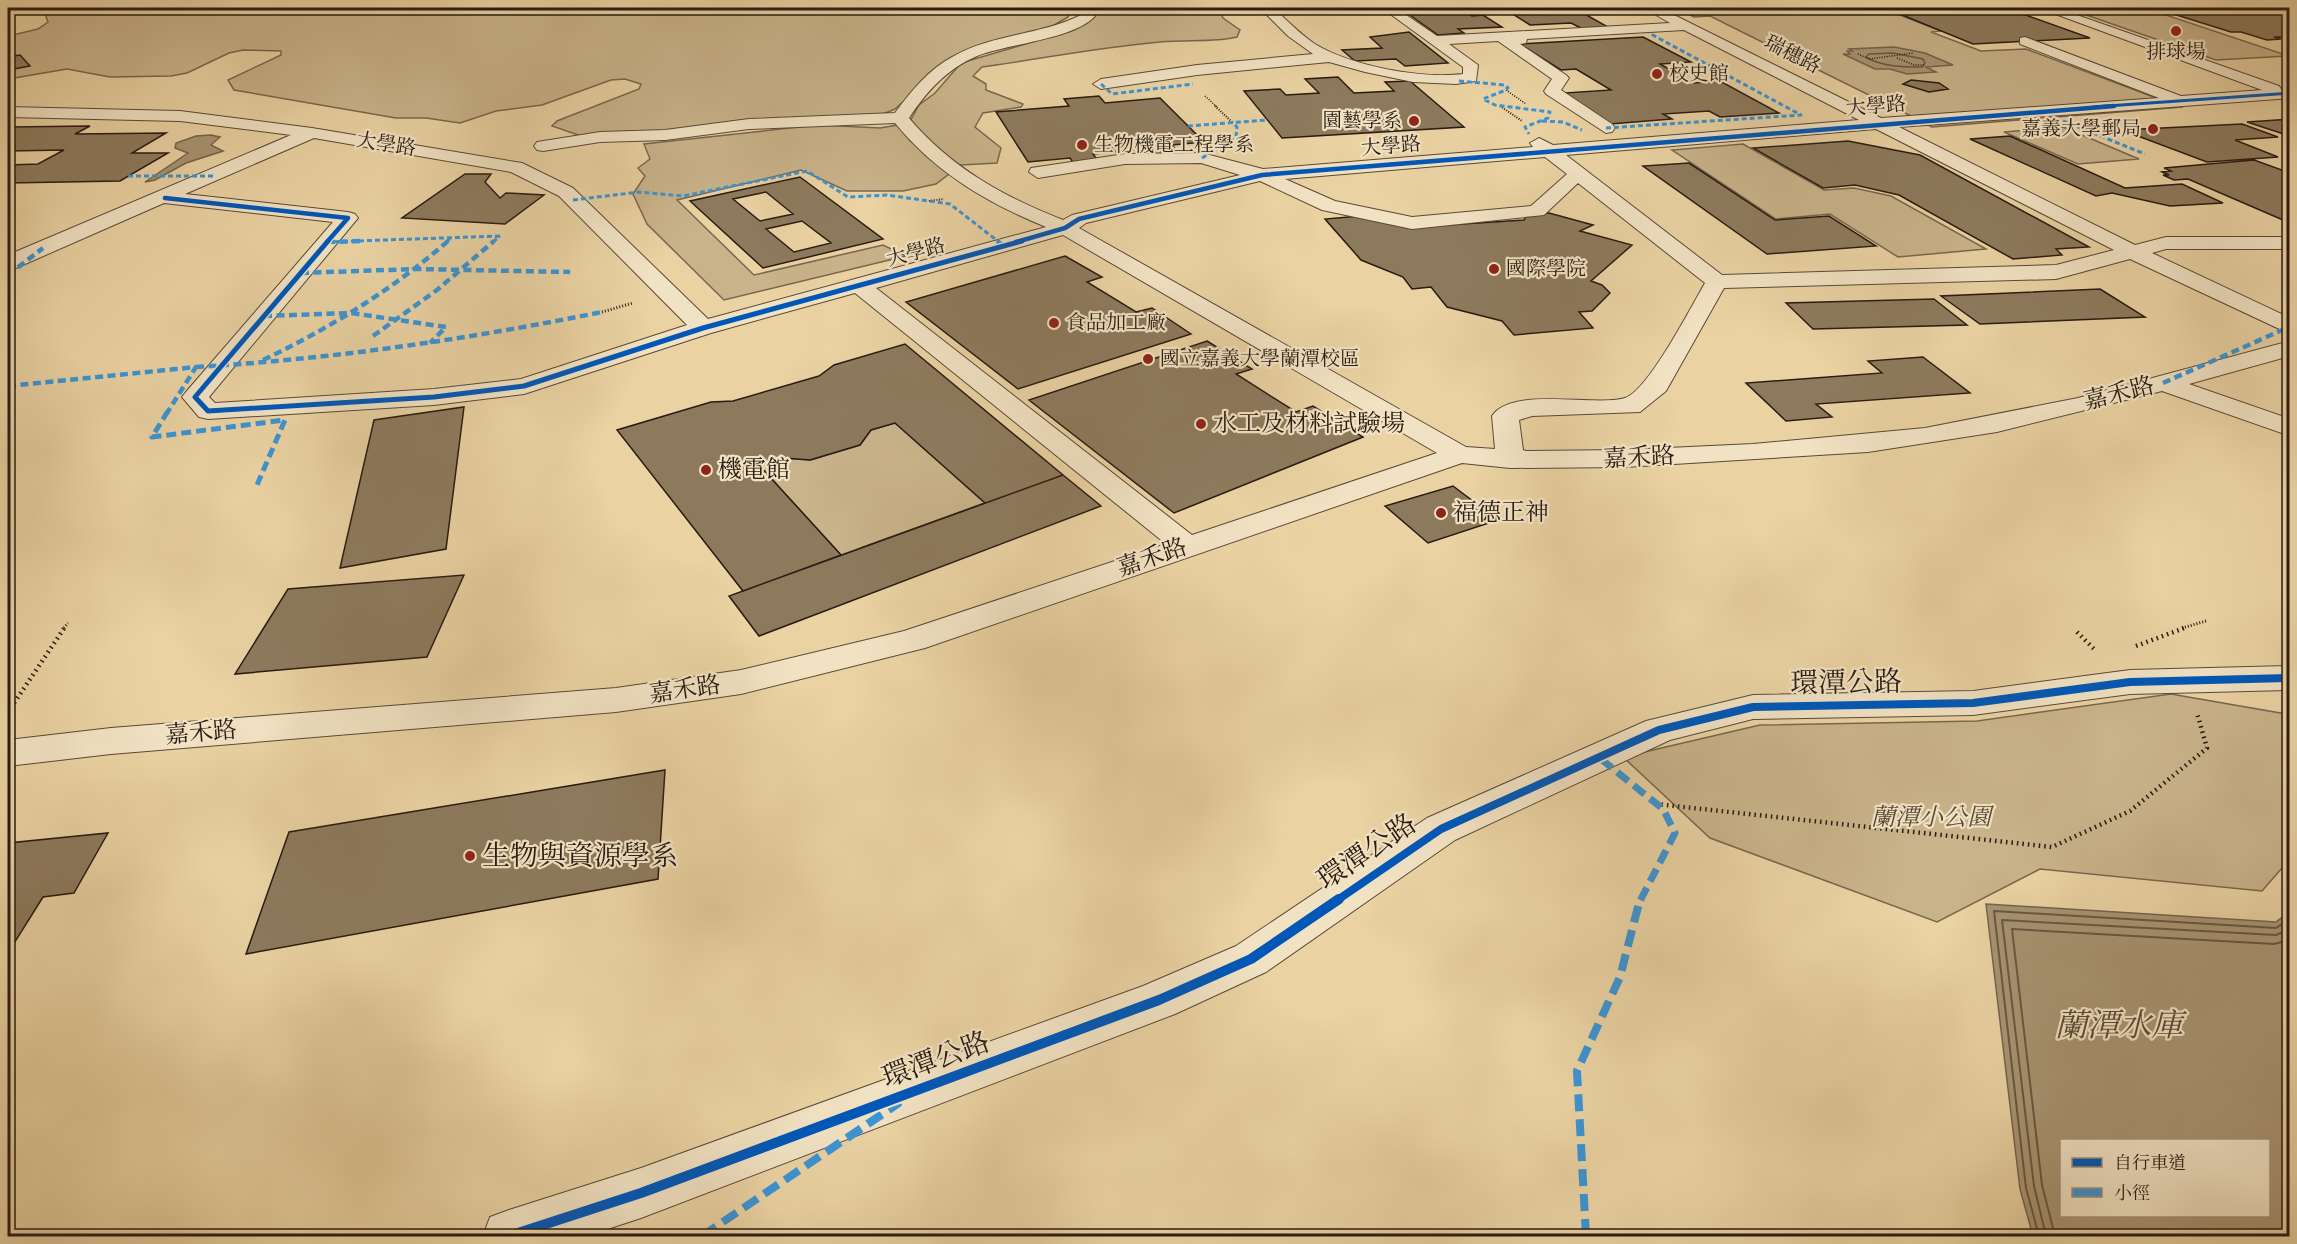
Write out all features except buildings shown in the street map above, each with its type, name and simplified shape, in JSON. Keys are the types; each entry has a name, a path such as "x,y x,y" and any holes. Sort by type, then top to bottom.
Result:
{"street":[{"path":"900,118 914,98 941,71 971,53 1069,28 1088,16 1084,8"},
{"path":"1266,8 1311,48 1331,57 1427,80 1459,81 1471,78 1470,65 1388,8"},
{"name":"瑞穗路","path":"1651,8 1882,123 1902,128"},
{"path":"2046,8 2288,96"},
{"path":"1621,18 1649,33 1505,41 1561,78 1552,91 1606,128 1529,134 1717,282 2056,272 2113,259 2130,251 2166,243 2289,243"},
{"path":"1435,40 1687,26 1726,33 2130,251 2289,327"},
{"path":"2025,41 2181,101"},
{"path":"1101,84 1197,70 1331,57"},
{"path":"1065,228 1098,227 1269,179 1902,128 1923,132 2288,96"},
{"name":"大學路","path":"1902,128 2181,101 2288,96"},
{"name":"大學路","path":"8,112 180,116 312,133 516,167 566,192 703,328"},
{"path":"543,146 600,137 665,135 749,124 900,118"},
{"path":"900,118 922,146 938,160 1027,213 1065,228 1460,455"},
{"name":"大學路","path":"1555,155 1882,123"},
{"path":"8,263 165,198 312,133"},
{"path":"1038,172 1160,157 1202,159 1269,179 1329,206 1412,223 1537,211 1578,174"},
{"name":"大學路","path":"165,198 348,218 195,398 208,411 434,397 524,386 703,328 1065,228"},
{"path":"1510,460 1505,416 1529,408 1631,406 1653,391 1717,282"},
{"path":"860,286 1187,546"},
{"name":"嘉禾路","path":"8,753 111,741 616,700 741,682 913,640 1460,455 1510,460 1607,461 1837,448 1955,432 2077,405 2289,348"},
{"path":"2163,383 2289,428"},
{"name":"環潭公路","path":"509,1236 641,1193 1159,1000 1251,959 1441,829 1659,730 1753,707 1973,703 2130,682 2289,678"}],"path":[{"path":"1858,54 1869,59 1912,53"},
{"path":"1885,54 1924,65"},
{"path":"1506,90 1532,108"},
{"path":"1500,106 1528,125"},
{"path":"2127,650 2160,635 2206,621"},
{"path":"8,712 68,623"},
{"path":"2077,632 2099,654"},
{"path":"1656,804 2052,847 2130,811 2207,748 2195,708"}],"green space":[{"path":"43,8 1074,8 1068,17 1051,27 950,60 895,109 876,117 676,134 581,136 552,126 557,121 639,89 641,84 625,79 611,80 542,105 496,111 460,123 426,118 396,118 234,90 228,80 281,55 281,51 243,50 229,53 187,73 171,76 110,77 67,69 8,79 8,36 38,29 48,22"},
{"path":"1094,8 1219,8 1223,18 1240,30 1237,37 1228,39 1138,44 982,67 973,76 986,84 986,90 1023,104 1021,107 983,113 975,127 1001,148 997,163 961,165 936,184 903,191 847,191 801,170 677,200 754,275 883,245 906,256 724,300 647,224 633,194 645,176 638,168 650,159 644,144 818,125 880,128 909,123 919,105 935,93 961,63 1039,40 1082,21"},
{"path":"1676,8 1882,8 1941,31 1931,32 1981,51 2026,49 2159,99 1911,116 1710,16 1694,17"},
{"name":"排球場","path":"2066,8 2145,8 2289,56 2216,60"},
{"path":"2177,105 2183,107 1932,127 1926,124"},
{"path":"2063,127 2139,159 2078,164 2004,132"},
{"path":"1743,144 1824,190 1854,188 1891,196 1986,249 1898,257 1830,214 1776,219 1672,150"},
{"path":"895,423 985,503 841,555 759,465 783,458 811,460 860,445 871,430"},
{"name":"蘭潭小公園","path":"2171,694 2286,714 2290,723 2289,860 2262,891 2040,869 1937,922 1710,838 1623,757 1760,725 1977,721"}],"water":[{"path":"1894,47 1925,53 1953,65 1926,67 1936,72 1907,74 1890,69 1875,69 1843,54 1850,54 1847,51 1852,51 1849,49"},
{"path":"196,136 220,137 211,145 223,151 186,163 155,180 145,182 188,153 175,148 176,143"},
{"name":"蘭潭水庫","path":"1986,904 2276,922 2289,912 2289,1236 2033,1236 2020,1189"}],"marked path":[{"path":"1606,128 1801,115 1649,33"},
{"path":"1459,81 1505,85 1508,88 1483,99 1488,103 1550,112 1548,118 1525,127 1529,134"},
{"path":"1101,84 1112,94 1193,84"},
{"path":"1188,126 1267,120"},
{"path":"1542,121 1563,122 1582,130"},
{"path":"2063,121 2145,154"},
{"path":"1202,158 1236,137 1237,127 1232,122"},
{"path":"573,200 639,192 683,196 807,171 848,197 887,195 950,204 1004,246"},
{"path":"128,176 213,176"},
{"path":"327,242 500,236"},
{"path":"373,336 437,290 500,236"},
{"path":"263,360 314,335 362,306 409,273 452,237"},
{"path":"8,275 43,248"},
{"path":"301,273 415,269 570,272"},
{"path":"196,367 299,360 400,348 502,332 602,312"},
{"path":"264,316 351,313 446,327 430,343"},
{"path":"2163,383 2289,327"},
{"path":"8,386 196,367 152,437 285,420 257,485"},
{"path":"1586,1236 1577,1071 1620,977 1642,893 1675,833 1663,809 1601,759"},
{"path":"702,1236 900,1102"},
{"path":"702,1236 899,1103"}],"cycle path":[{"path":"165,198 348,218 195,397 208,411 434,397 524,386 703,328 1065,228 1079,219 1262,175 1882,123 2290,93"},
{"path":"509,1236 641,1193 1159,1000 1251,959 1441,829 1659,730 1753,707 1973,703 2130,682 2290,678"}],"place":[{"name":"排球場","path":"2176,31"},
{"name":"校史館","path":"1657,74"},
{"name":"園藝學系","path":"1414,121"},
{"name":"嘉義大學郵局","path":"2153,129"},
{"name":"生物機電工程學系","path":"1082,145"},
{"name":"國際學院","path":"1494,269"},
{"name":"食品加工廠","path":"1054,323"},
{"name":"國立嘉義大學蘭潭校區","path":"1148,359"},
{"name":"水工及材料試驗場","path":"1201,424"},
{"name":"機電館","path":"706,470"},
{"name":"福德正神","path":"1441,513"},
{"name":"生物與資源學系","path":"470,856"}]}
